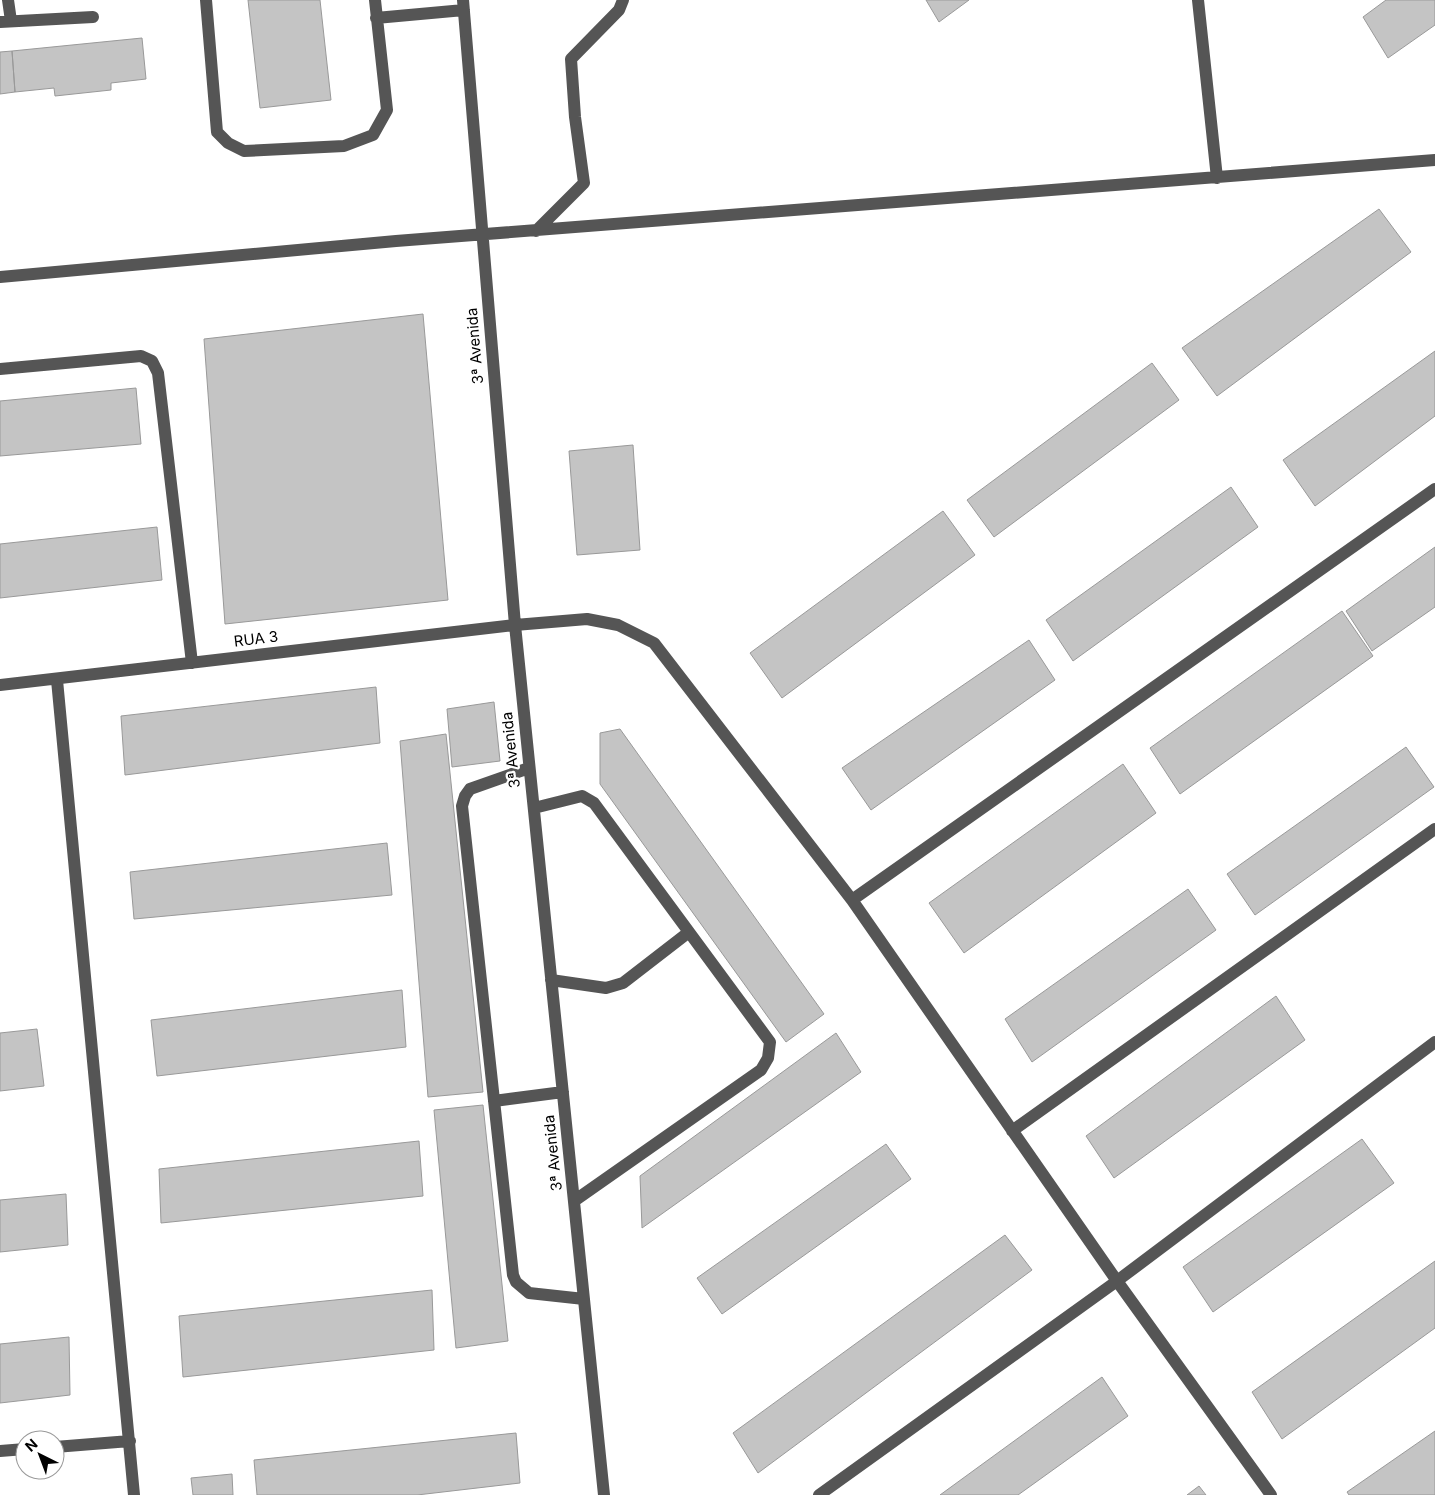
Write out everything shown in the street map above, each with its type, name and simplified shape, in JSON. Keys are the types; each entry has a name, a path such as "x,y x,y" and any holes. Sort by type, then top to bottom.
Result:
{"street":[{"path":"8,0 6,21 93,17"},
{"path":"206,0 217,132 228,143 244,151 344,146 373,135 387,110 375,0"},
{"path":"536,231 584,183 575,117 571,58 619,10 623,0"},
{"path":"1198,0 1216,178"},
{"path":"376,18 463,5"},
{"name":"3ª Avenida","path":"463,5 515,625 604,1495"},
{"path":"0,277 182,259 1435,160"},
{"path":"0,369 141,356 152,361 158,373 192,663"},
{"path":"852,900 1435,489"},
{"name":"RUA 3","path":"0,685 57,680 515,625 587,619 618,625 654,642 852,900 1117,1282 1271,1495"},
{"path":"57,680 134,1495"},
{"path":"529,768 470,789 465,796 462,806 512,1275 516,1282 529,1293 584,1299"},
{"path":"534,808 582,796 594,803 770,1042 768,1058 762,1070 574,1201"},
{"path":"1012,1131 1435,829"},
{"path":"551,980 606,988 623,983 689,932"},
{"path":"819,1495 1117,1282 1435,1042"},
{"path":"494,1102 563,1092"},
{"path":"65,1446 130,1441"},
{"path":"0,1451 15,1450"}],"building":[{"path":"248,0 320,0 331,100 260,108"},
{"path":"926,0 969,0 939,22"},
{"path":"1386,0 1435,0 1435,25 1388,58 1363,17"},
{"path":"142,38 146,79 111,83 111,90 55,96 54,88 15,92 12,51"},
{"path":"12,51 15,92 0,94 0,52"},
{"path":"1379,209 1411,252 1217,396 1182,348"},
{"path":"423,314 448,600 225,624 204,339"},
{"path":"1435,351 1435,416 1315,506 1283,460"},
{"path":"1152,363 1179,400 994,537 967,500"},
{"path":"136,388 141,444 0,456 0,401"},
{"path":"633,445 640,550 577,555 569,451"},
{"path":"1231,487 1258,527 1073,661 1046,620"},
{"path":"943,511 975,555 782,698 750,653"},
{"path":"157,527 162,580 0,598 0,544"},
{"path":"1435,547 1435,607 1372,651 1346,611"},
{"path":"1342,611 1373,656 1180,794 1150,748"},
{"path":"1029,640 1055,680 871,810 842,768"},
{"path":"376,687 380,743 125,775 121,716"},
{"path":"494,702 500,761 452,767 447,709"},
{"path":"620,729 824,1014 786,1042 600,784 600,733"},
{"path":"446,734 483,1092 428,1097 400,741"},
{"path":"1406,747 1434,787 1255,915 1227,874"},
{"path":"1123,764 1156,813 964,953 929,903"},
{"path":"387,843 392,895 134,919 130,872"},
{"path":"1188,889 1216,930 1032,1062 1005,1019"},
{"path":"402,990 406,1047 157,1076 151,1020"},
{"path":"1276,996 1305,1040 1114,1178 1086,1136"},
{"path":"37,1029 44,1086 0,1091 0,1033"},
{"path":"836,1033 861,1072 642,1228 640,1176"},
{"path":"483,1105 508,1341 456,1348 434,1110"},
{"path":"1362,1139 1394,1183 1213,1312 1183,1267"},
{"path":"419,1141 423,1196 161,1223 159,1169"},
{"path":"886,1144 911,1179 722,1314 697,1278"},
{"path":"66,1194 68,1245 0,1252 0,1200"},
{"path":"1005,1235 1032,1270 758,1473 733,1433"},
{"path":"1435,1261 1435,1328 1282,1439 1252,1392"},
{"path":"432,1290 434,1350 183,1377 179,1316"},
{"path":"69,1337 70,1395 0,1403 0,1344"},
{"path":"1102,1377 1128,1416 1018,1495 940,1495"},
{"path":"1435,1431 1435,1495 1349,1495 1347,1492"},
{"path":"516,1433 520,1483 417,1495 257,1495 254,1460"},
{"path":"232,1474 233,1495 193,1495 191,1478"},
{"path":"1199,1486 1206,1495 1187,1495"}]}
